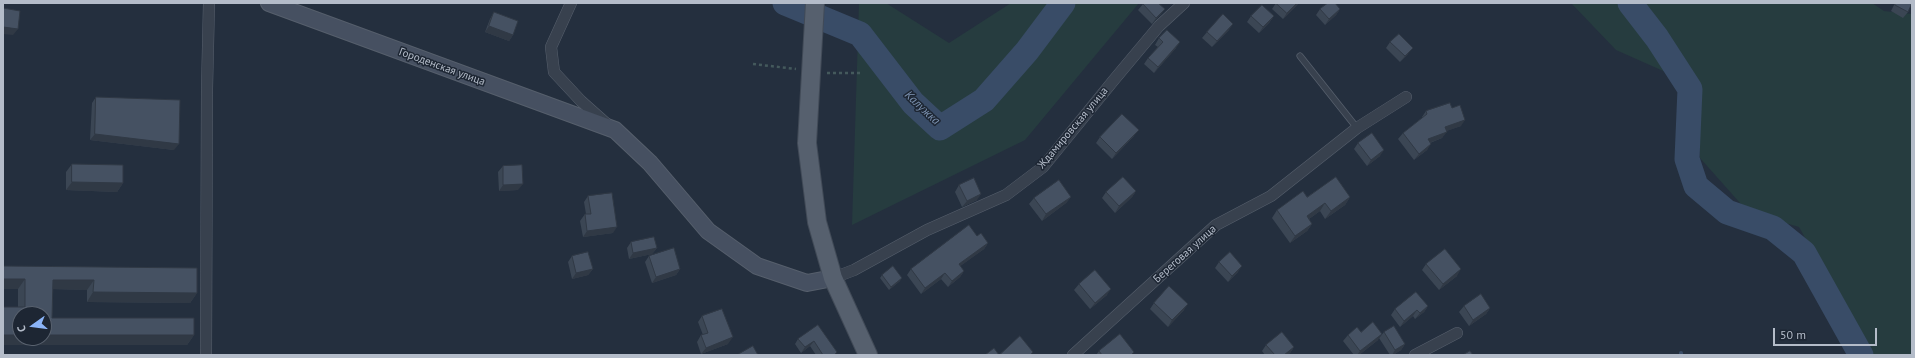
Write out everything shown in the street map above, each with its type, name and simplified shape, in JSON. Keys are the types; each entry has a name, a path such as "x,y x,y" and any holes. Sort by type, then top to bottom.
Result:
{"main road":[{"path":"815,3 807,143 817,222 833,278 868,355"}],"street":[{"path":"206,355 207,89 209,3"},
{"name":"Городенская улица","path":"270,3 615,130"},
{"name":"Городенская улица","path":"571,3 551,48 554,72 581,101 615,130 650,164 708,231 756,266 807,283 833,278"},
{"name":"Ждамировская улица","path":"833,278 854,270 927,230 1006,195 1043,167 1128,62 1159,26 1184,3"},
{"name":"Береговая улица","path":"1072,355 1216,225 1271,196 1357,128 1406,98"},
{"path":"1415,355 1457,333"}],"lane":[{"path":"1300,56 1357,128"}],"path":[{"path":"754,64 811,71 862,73"}],"green space":[{"path":"859,3 886,3 949,43 1011,3 1139,3 1025,140 852,225"},
{"path":"1571,3 1872,3 1884,11 1912,14 1912,355 1871,355 1799,227 1748,212 1700,158 1697,86 1616,50"}],"building":[{"path":"1158,3 1165,9 1156,18 1143,4"},
{"path":"1276,3 1297,3 1287,13"},
{"path":"1328,3 1335,3 1340,9 1329,19 1320,9"},
{"path":"1896,3 1912,3 1908,12 1895,5"},
{"path":"1262,5 1274,16 1263,27 1251,16"},
{"path":"3,8 20,11 18,29 3,27"},
{"path":"494,12 518,21 513,35 489,26"},
{"path":"1223,14 1233,24 1217,41 1207,32"},
{"path":"1167,30 1180,42 1158,67 1148,58 1163,42 1159,38"},
{"path":"1399,34 1413,48 1405,56 1390,42"},
{"path":"96,97 180,100 179,144 95,134"},
{"path":"1450,103 1452,108 1460,105 1465,120 1445,127 1447,132 1428,139 1431,144 1419,154 1403,133 1427,114 1426,111"},
{"path":"1122,114 1139,130 1116,153 1100,137"},
{"path":"1372,133 1384,150 1371,160 1358,143"},
{"path":"72,164 123,165 123,183 72,182"},
{"path":"522,165 523,184 503,185 503,166"},
{"path":"1123,177 1136,191 1119,206 1106,192"},
{"path":"1336,177 1350,197 1331,211 1325,203 1307,216 1312,224 1295,236 1277,210 1303,191 1307,197"},
{"path":"974,178 981,194 967,201 959,185"},
{"path":"1059,180 1071,197 1046,214 1034,198"},
{"path":"612,193 617,227 587,231 585,214 591,214 588,196"},
{"path":"969,225 977,236 981,233 988,243 959,264 964,271 952,281 945,273 925,288 911,269"},
{"path":"654,237 657,248 633,253 631,242"},
{"path":"674,248 680,269 656,277 649,256"},
{"path":"1445,249 1461,269 1443,284 1426,264"},
{"path":"588,252 593,269 576,273 572,256"},
{"path":"1230,252 1242,266 1232,276 1219,262"},
{"path":"3,266 197,268 197,293 93,292 94,280 53,280 52,318 52,306 25,306 25,279 4,279 3,307"},
{"path":"893,266 902,278 891,287 882,275"},
{"path":"1095,270 1111,289 1095,303 1079,284"},
{"path":"1169,286 1188,304 1172,320 1154,303"},
{"path":"1416,292 1428,306 1420,313 1417,310 1404,321 1395,309"},
{"path":"1481,294 1490,308 1473,320 1464,306"},
{"path":"3,307 12,307 12,335 3,335"},
{"path":"722,309 733,337 706,348 701,335 708,333 702,316"},
{"path":"52,318 194,318 194,335 52,335"},
{"path":"1373,322 1382,334 1360,351 1348,335 1357,327 1361,332"},
{"path":"818,325 837,352 835,354 836,355 823,355 814,341 805,347 798,339"},
{"path":"1394,326 1405,344 1395,350 1384,332"},
{"path":"1282,332 1294,347 1284,355 1275,355 1266,345"},
{"path":"1120,334 1134,352 1131,355 1102,355 1099,351"},
{"path":"1020,336 1033,352 1030,355 999,355"},
{"path":"753,346 758,355 739,354"},
{"path":"994,348 999,355 985,355"},
{"path":"1470,351 1473,355 1463,355"}],"waterway":[{"name":"Калужка","path":"785,3 860,34 913,103 940,128 984,100 1027,51 1063,3"},
{"path":"1630,3 1657,38 1690,89 1687,159 1696,186 1727,212 1773,228 1804,253 1861,355"}]}
